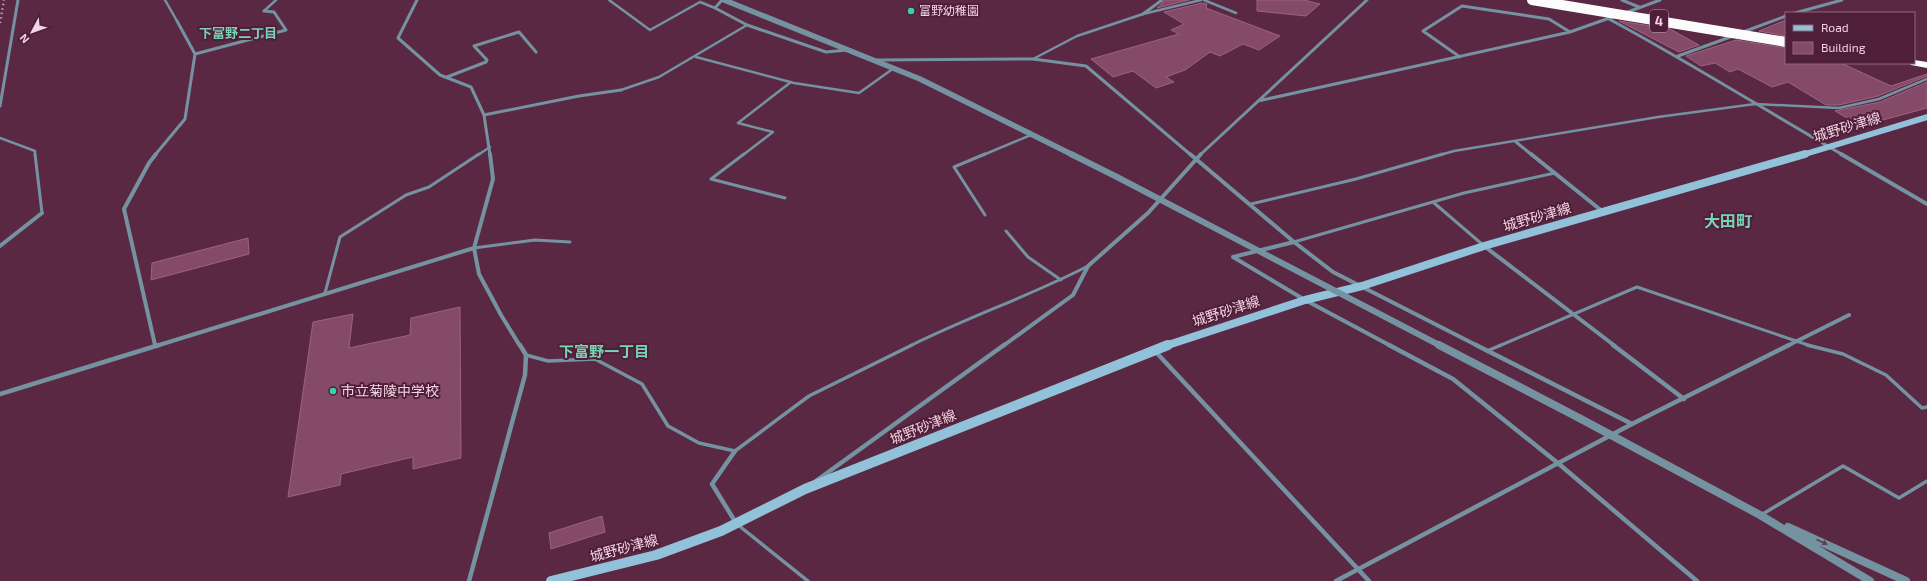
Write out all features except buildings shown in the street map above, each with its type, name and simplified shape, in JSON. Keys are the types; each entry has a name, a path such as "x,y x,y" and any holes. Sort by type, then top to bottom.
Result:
{"highway":[{"name":"4","path":"1532,0 1785,42"},
{"name":"4","path":"1568,0 1785,35"},
{"path":"1915,55 1927,57"},
{"path":"1915,62 1927,65"}],"main road":[{"name":"城野砂津線","path":"551,581 656,555 721,531 805,489 1153,350 1305,300 1362,286 1484,246 1604,213 1927,117"}],"street":[{"path":"0,106 18,0"},
{"path":"417,0 398,38 440,75 471,87 484,115 490,147 493,179 474,248 479,274 501,315 526,355 525,375 469,581"},
{"path":"850,50 826,52 747,25 715,8 723,0 876,60 1117,177 1611,434 1760,515 1870,581"},
{"path":"1143,14 1162,0"},
{"path":"805,489 1073,295 1088,266 1148,213 1197,158 1367,0"},
{"path":"1622,0 1639,8"},
{"path":"1258,101 1460,58 1570,32 1660,0"},
{"path":"1799,12 1842,0"},
{"path":"1460,58 1423,31 1462,6 1549,19 1570,32"},
{"path":"195,54 286,30 274,12 264,11"},
{"path":"1678,56 1785,16"},
{"path":"1610,19 1678,56 1755,104 1927,204"},
{"path":"154,345 124,209 149,163 185,119 195,54 177,21"},
{"path":"447,77 486,62 487,60 474,46 519,32 536,52"},
{"path":"876,60 1033,59 1086,66 1197,158 1294,242 1333,272 1632,424"},
{"path":"484,115 579,96 621,90"},
{"path":"1516,142 1604,213"},
{"path":"0,246 42,213"},
{"path":"1294,242 1233,257 1305,300 1453,379 1558,464 1697,581"},
{"path":"1484,246 1572,315 1684,399"},
{"path":"0,394 154,345 474,248"},
{"path":"1336,581 1558,464 1611,434 1684,399 1850,315"},
{"path":"1153,350 1369,581"},
{"path":"735,451 712,484 736,523"},
{"path":"1760,515 1906,581"}],"lane":[{"path":"165,0 177,21"},
{"path":"264,11 276,0"},
{"path":"609,0 650,30 700,2 715,8"},
{"path":"1033,59 1077,36 1143,14 1201,0"},
{"path":"1204,0 1236,13"},
{"path":"621,90 659,77 696,57 747,25"},
{"path":"696,57 791,82 859,93 894,68"},
{"path":"1250,204 1356,179 1454,151 1516,142 1658,117 1755,104 1839,108 1879,99 1927,79"},
{"path":"0,83 5,82"},
{"path":"785,198 711,179 773,132 738,123 791,82"},
{"path":"985,215 954,167 1032,135"},
{"path":"0,138 35,151 42,213"},
{"path":"326,293 340,237 406,195 429,187 490,147"},
{"path":"1294,242 1464,193 1555,173"},
{"path":"1433,202 1484,246"},
{"path":"1006,231 1028,257 1061,280"},
{"path":"474,248 535,240 570,242"},
{"path":"526,355 548,361 595,359 642,384 668,426 699,443 735,451 809,396 944,329 1061,280 1088,266"},
{"path":"1487,351 1637,288 1795,342 1849,357 1886,375 1922,408 1927,406"},
{"path":"1760,515 1843,466 1900,498 1927,481"},
{"path":"736,523 808,581"}],"railway":[{"path":"0,23 4,0"}],"place":[{"name":"富野幼稚園","path":"911,11"},
{"name":"市立菊陵中学校","path":"333,391"}],"district":[{"name":"下富野二丁目","path":"238,33"},
{"name":"大田町","path":"1728,221"},
{"name":"下富野一丁目","path":"604,352"}]}
